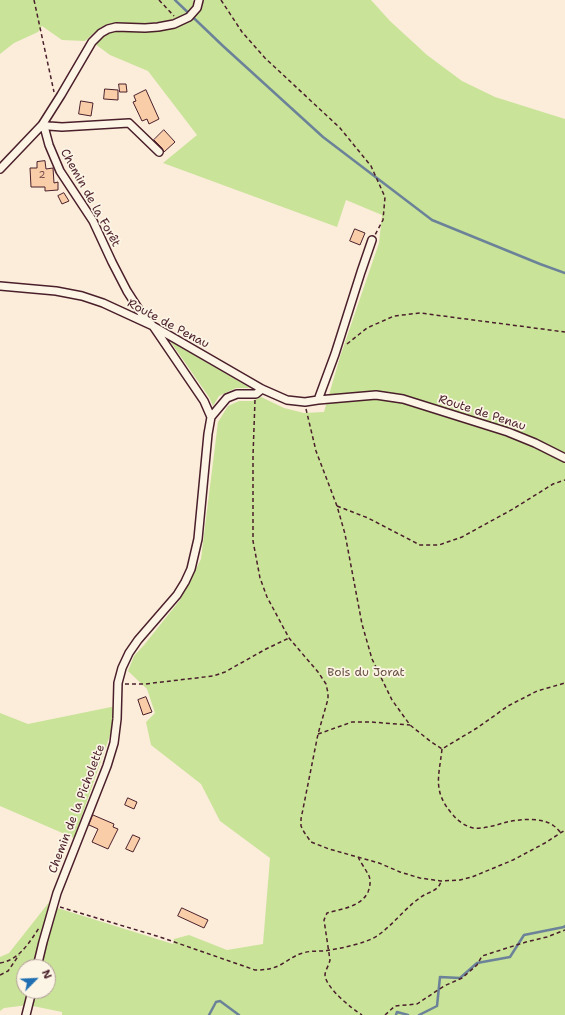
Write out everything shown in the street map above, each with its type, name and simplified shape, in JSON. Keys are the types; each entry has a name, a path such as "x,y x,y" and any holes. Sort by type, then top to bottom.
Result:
{"street":[{"path":"0,169 42,125 92,42 101,33 116,27 145,28 174,24 183,21 194,13 199,2"},
{"path":"42,125 62,127 129,123 159,152"},
{"name":"Chemin de la Forêt","path":"42,125 60,171 93,221 127,291 144,319 153,326"},
{"path":"318,400 335,354 360,272 372,240"},
{"name":"Route de Penau","path":"0,286 56,291 82,296 103,304 153,326 259,391 287,400 304,402 376,395 403,399 508,432 565,458"},
{"path":"153,326 204,401 211,418"},
{"path":"211,418 224,401 230,396 259,391"},
{"name":"Chemin de la Picholette","path":"39,959 56,893 107,766 114,743 117,719 118,683 122,668 129,653 138,640 177,594 191,569 198,539 208,434 211,418"},
{"path":"26,1015 30,999"}],"path":[{"path":"34,0 56,103"},
{"path":"159,0 183,21"},
{"path":"221,0 242,32 265,58 340,128 371,166 385,198 383,220 372,240"},
{"path":"345,346 368,328 394,316 420,313 565,332"},
{"path":"259,391 253,456 253,541 260,578 267,597 289,638 318,672 326,684 328,693 328,699 318,734 303,806 301,826 304,832 311,842 329,849 379,863 420,878 441,881 460,880 472,877 513,860 545,843 565,830"},
{"path":"304,402 316,451 337,506 345,534 362,624 372,659 392,700 410,725 430,742 442,749"},
{"path":"337,506 368,518 420,545 439,545 462,537 513,509 553,484 565,480"},
{"path":"118,683 144,684 213,676 225,672 289,638"},
{"path":"442,749 477,728 508,706 537,691 565,683"},
{"path":"318,734 352,722 410,725"},
{"path":"442,749 438,785 441,797 447,808 456,819 474,828 490,827 528,819 544,822 554,826 560,833"},
{"path":"358,857 369,877 370,887 366,896 358,903 327,914 324,920 330,960 325,976 328,983 344,1002 362,1015"},
{"path":"53,905 160,937 255,970 267,970 281,965 293,956 310,951 329,950 377,936 421,897 435,890 441,881"},
{"path":"0,976 8,971 40,927 48,924"},
{"path":"385,1015 395,1006 417,1004 444,986 462,978 477,965 482,956 547,937 565,930"},
{"path":"0,963 12,960 20,954"}],"green space":[{"name":"Bois du Jorat","path":"0,0 192,0 202,8 204,0 371,0 390,21 427,55 462,81 495,97 565,119 565,1015 62,1015 62,1012 28,1005 4,1008 0,1011 0,957 9,953 54,896 51,906 173,944 174,939 189,935 227,950 263,944 270,858 220,821 201,784 151,745 146,722 155,713 147,689 128,671 134,656 180,600 201,559 218,422 228,406 239,401 252,401 261,397 284,408 304,413 324,412 340,357 379,243 382,215 346,200 337,227 163,163 197,135 148,71 110,55 95,44 112,31 158,31 179,26 184,23 179,17 156,22 108,24 99,29 85,41 62,40 42,26 38,32 14,43 0,54"},
{"path":"170,341 250,388 236,388 219,396 213,406 209,397"},
{"path":"116,706 116,718 74,838 0,806 0,713 28,724"}],"building":[{"path":"119,84 126,84 127,92 120,92"},
{"path":"105,89 118,90 118,100 104,99"},
{"path":"146,90 159,119 149,124 147,119 142,121 133,102 136,101 134,96"},
{"path":"81,101 93,103 91,116 79,114"},
{"path":"164,130 175,142 164,152 154,140"},
{"path":"45,161 46,169 53,168 54,183 58,182 58,190 45,191 45,187 31,187 30,168 37,168 37,162"},
{"path":"64,193 69,201 62,204 58,196"},
{"path":"355,229 365,233 360,245 350,241"},
{"path":"146,697 152,712 143,715 138,700"},
{"path":"128,798 137,802 134,809 125,805"},
{"path":"93,815 114,824 113,827 118,829 108,849 92,842 98,829 89,825"},
{"path":"133,835 140,838 133,852 126,849"},
{"path":"182,908 208,920 204,928 178,916"}],"waterway":[{"path":"175,0 323,137 432,220 565,273"},
{"path":"419,1015 437,1006 440,977 460,978 477,963 510,957 524,935 565,926"},
{"path":"209,1015 216,1002 220,1001 239,1015"},
{"path":"396,1015 397,1012 408,1015"}]}
